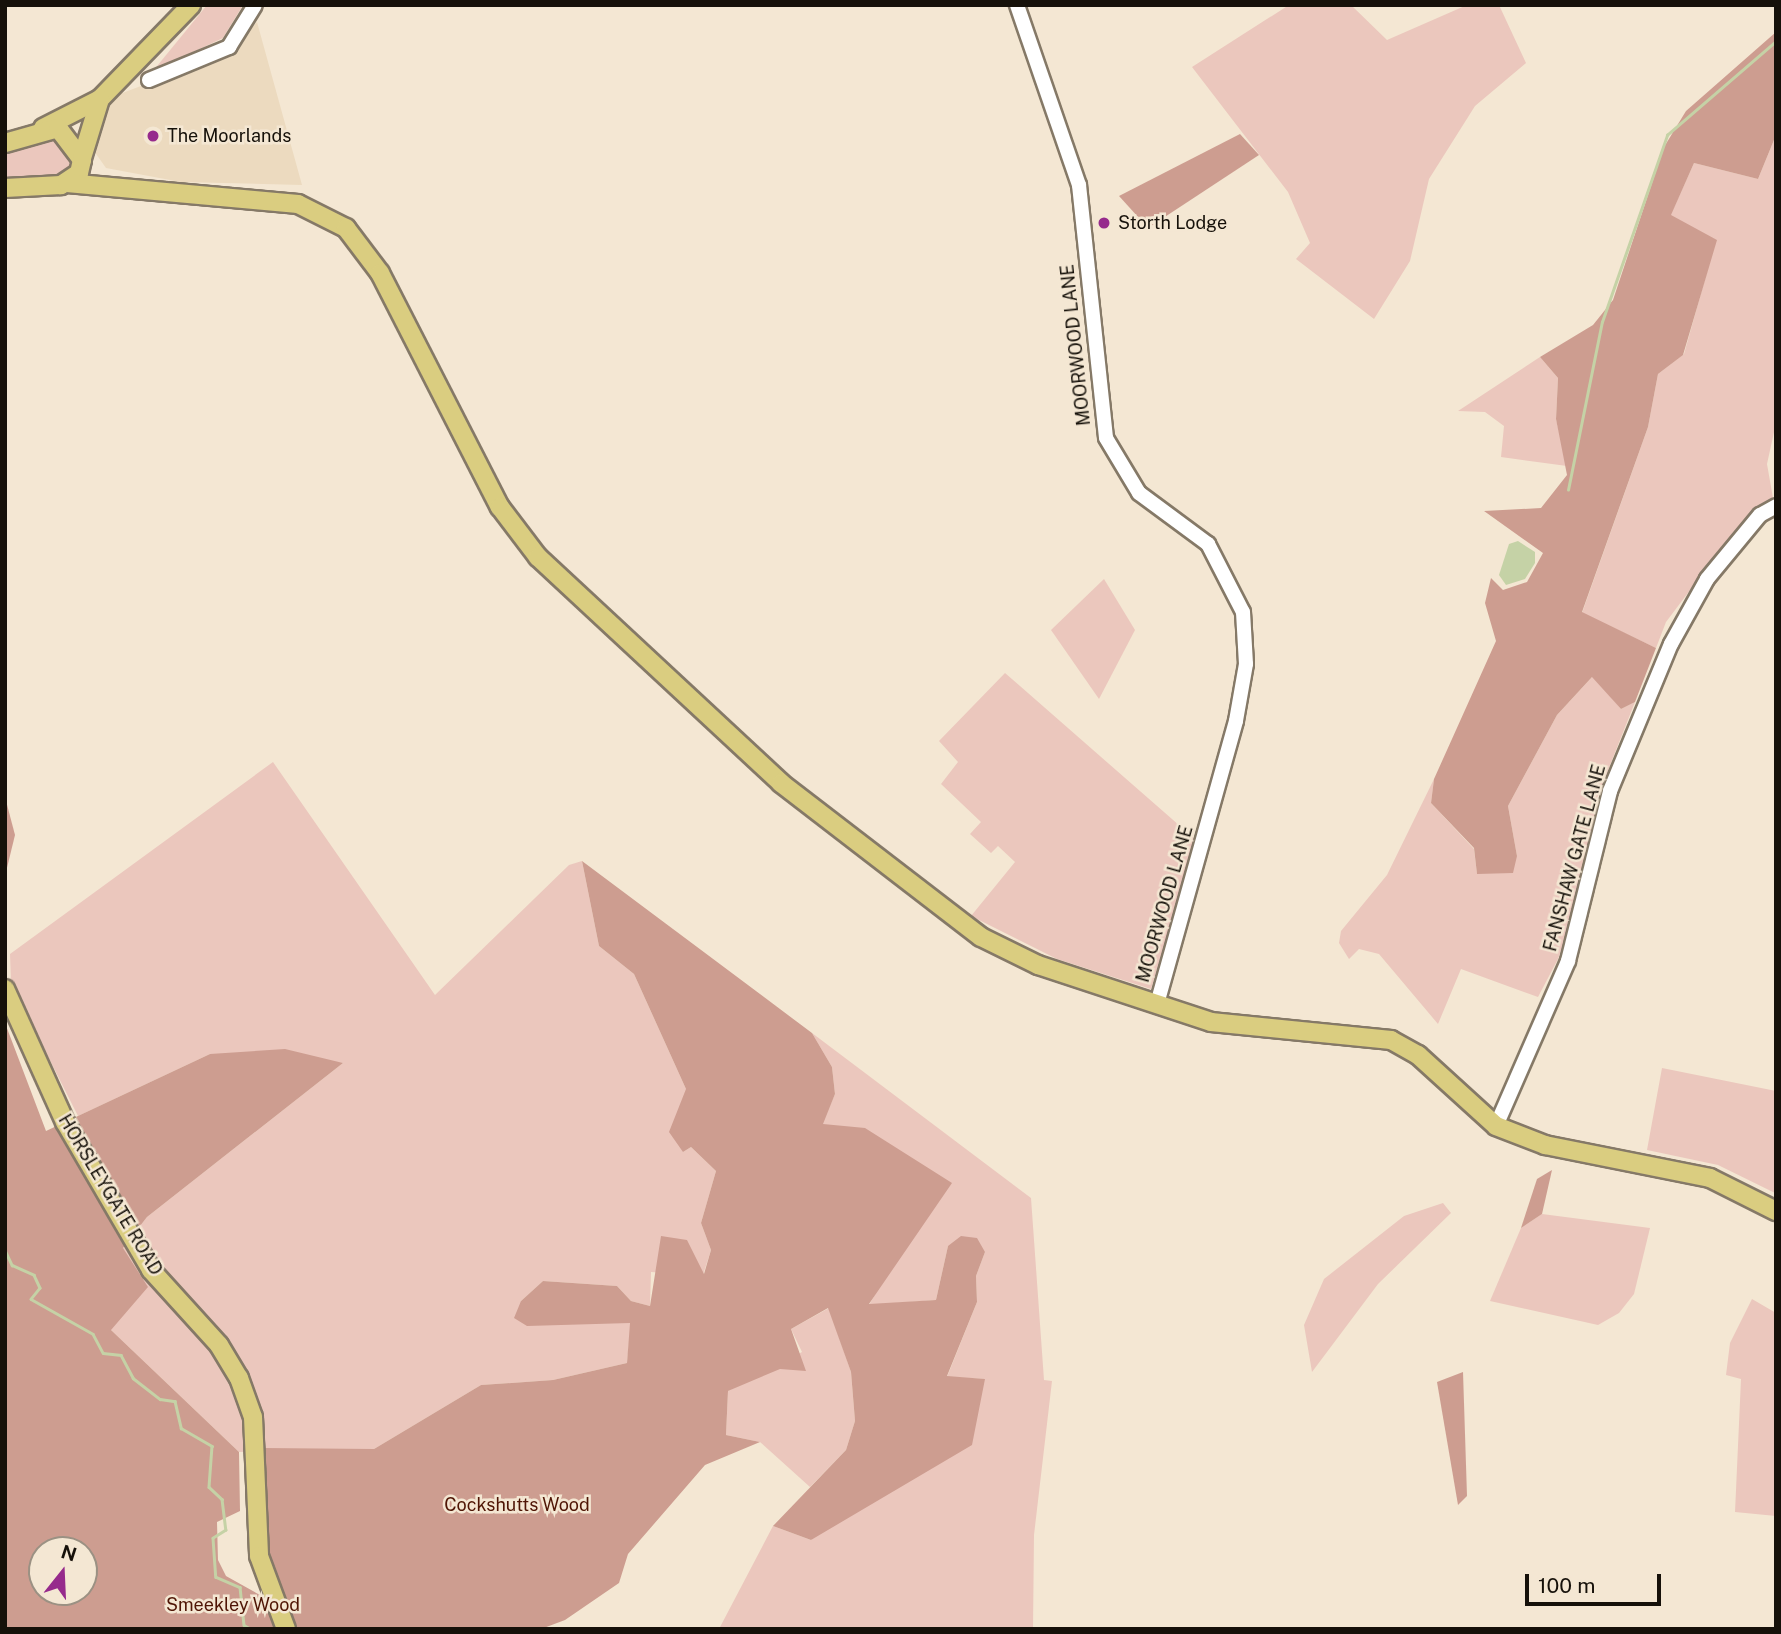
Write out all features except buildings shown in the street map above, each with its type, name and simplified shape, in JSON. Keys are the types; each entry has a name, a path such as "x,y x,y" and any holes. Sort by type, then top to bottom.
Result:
{"main road":[{"path":"5,143 43,128 100,99 191,5"},
{"path":"67,183 79,173 100,99"},
{"path":"43,128 66,132 82,159 112,186"},
{"path":"5,188 67,183 298,204 340,223 380,273 505,515 580,599 781,783 954,919 1006,952 1240,1029 1391,1040 1418,1055 1496,1126 1545,1145 1710,1178 1776,1211"},
{"name":"HORSLEYGATE ROAD","path":"5,989 65,1122 151,1270 219,1345 239,1378 253,1417 259,1556 286,1629"}],"street":[{"path":"149,80 229,47 255,5"},
{"name":"MOORWOOD LANE","path":"1017,5 1079,185 1106,438 1139,493 1208,544 1243,612 1247,664 1236,721 1157,1003"},
{"name":"FANSHAW GATE LANE","path":"1496,1126 1568,961 1610,791 1671,644 1707,579 1760,515 1776,506"}],"shaded area":[{"path":"207,5 243,5 223,38 153,71"},
{"path":"1289,5 1351,5 1387,40 1467,5 1499,5 1526,63 1475,106 1429,179 1410,261 1374,319 1296,259 1310,243 1288,192 1192,67"},
{"path":"257,22 302,185 181,182 106,168 94,151 112,97 230,52"},
{"path":"1776,135 1776,423 1767,464 1773,498 1715,557 1666,622 1656,648 1582,613 1648,427 1658,374 1684,354 1716,240 1670,216 1694,163 1758,179"},
{"path":"44,138 59,138 74,158 66,174 5,181 5,152"},
{"path":"1540,357 1558,378 1556,419 1567,466 1501,457 1504,426 1485,412 1458,411"},
{"path":"1518,541 1535,552 1535,563 1525,579 1506,585 1499,575 1509,544"},
{"path":"1104,579 1135,630 1099,699 1051,630"},
{"path":"1005,673 1196,840 1151,989 1057,959 971,916 1015,862 998,846 991,853 970,834 981,822 941,784 958,762 939,741"},
{"path":"1593,676 1621,709 1635,702 1597,798 1587,878 1558,959 1538,997 1461,969 1438,1024 1379,954 1359,949 1349,959 1339,943 1341,931 1387,875 1434,779 1431,803 1474,849 1477,874 1517,856 1508,806 1557,715"},
{"path":"273,762 435,995 569,865 582,861 599,946 634,974 686,1089 683,1152 691,1147 716,1171 701,1223 711,1250 703,1275 651,1272 650,1306 631,1301 617,1286 543,1281 521,1301 631,1323 627,1363 553,1380 481,1385 374,1449 239,1452 111,1330 123,1248 147,1217 343,1063 210,1054 78,1116 11,983 10,954"},
{"path":"812,1033 1031,1198 1044,1380 1052,1381 1034,1535 1033,1629 719,1629 773,1526 811,1540 984,1379 947,1377 977,1302 976,1276 985,1252 948,1246 936,1300 869,1305 894,1262 822,1124 835,1094 832,1067"},
{"path":"1662,1068 1776,1091 1775,1193 1718,1165 1647,1150"},
{"path":"1443,1203 1451,1213 1378,1284 1312,1372 1304,1325 1324,1279 1404,1216"},
{"path":"1542,1214 1650,1228 1634,1294 1619,1313 1598,1325 1490,1301 1521,1228"},
{"path":"1752,1299 1776,1313 1776,1516 1735,1512 1741,1379 1726,1375 1730,1343"},
{"path":"829,1308 851,1372 855,1421 846,1450 810,1487 760,1442 726,1435 728,1391 802,1352 791,1329"}],"green space":[{"path":"1776,32 1776,135 1758,179 1694,163 1671,215 1717,240 1683,355 1658,374 1648,427 1582,612 1656,648 1635,702 1621,709 1592,677 1557,715 1508,806 1517,856 1513,873 1477,874 1474,848 1431,803 1434,779 1496,641 1485,603 1491,578 1503,590 1527,582 1543,553 1484,511 1541,508 1567,475 1556,419 1558,378 1540,357 1593,325 1613,300 1664,147 1686,111"},
{"path":"1240,134 1259,155 1148,228 1119,196"},
{"path":"5,797 15,835 5,876"},
{"name":"Cockshutts Wood","path":"582,861 812,1033 832,1067 835,1094 823,1124 865,1128 952,1183 869,1304 936,1300 948,1246 961,1236 977,1238 985,1252 976,1276 977,1302 947,1376 985,1379 972,1445 811,1540 773,1526 846,1450 855,1421 851,1372 828,1308 791,1329 806,1371 780,1369 728,1391 726,1435 760,1442 705,1465 628,1554 619,1583 565,1620 541,1629 297,1629 267,1550 263,1448 374,1449 481,1385 553,1380 627,1363 630,1323 527,1326 514,1318 521,1301 543,1281 617,1286 631,1301 650,1306 661,1236 687,1240 704,1274 711,1250 701,1223 716,1171 691,1147 683,1152 669,1132 686,1089 634,974 599,946"},
{"name":"Smeekley Wood","path":"5,1023 46,1131 210,1054 285,1049 343,1063 147,1217 123,1248 148,1287 111,1330 239,1452 240,1511 217,1522 218,1560 226,1576 269,1600 281,1629 5,1629"},
{"path":"1552,1170 1542,1214 1521,1228 1537,1179"},
{"path":"1463,1372 1467,1496 1458,1505 1437,1382"}],"waterway":[{"path":"1568,490 1602,322 1667,135 1776,41"},
{"path":"5,1250 12,1265 34,1275 40,1288 31,1299 93,1334 103,1353 121,1355 133,1378 160,1399 175,1401 181,1428 212,1446 209,1487 222,1499 226,1530 213,1538 216,1577 240,1587 244,1625 251,1629"}],"place":[{"name":"The Moorlands","path":"153,136"},
{"name":"Storth Lodge","path":"1104,223"}]}
